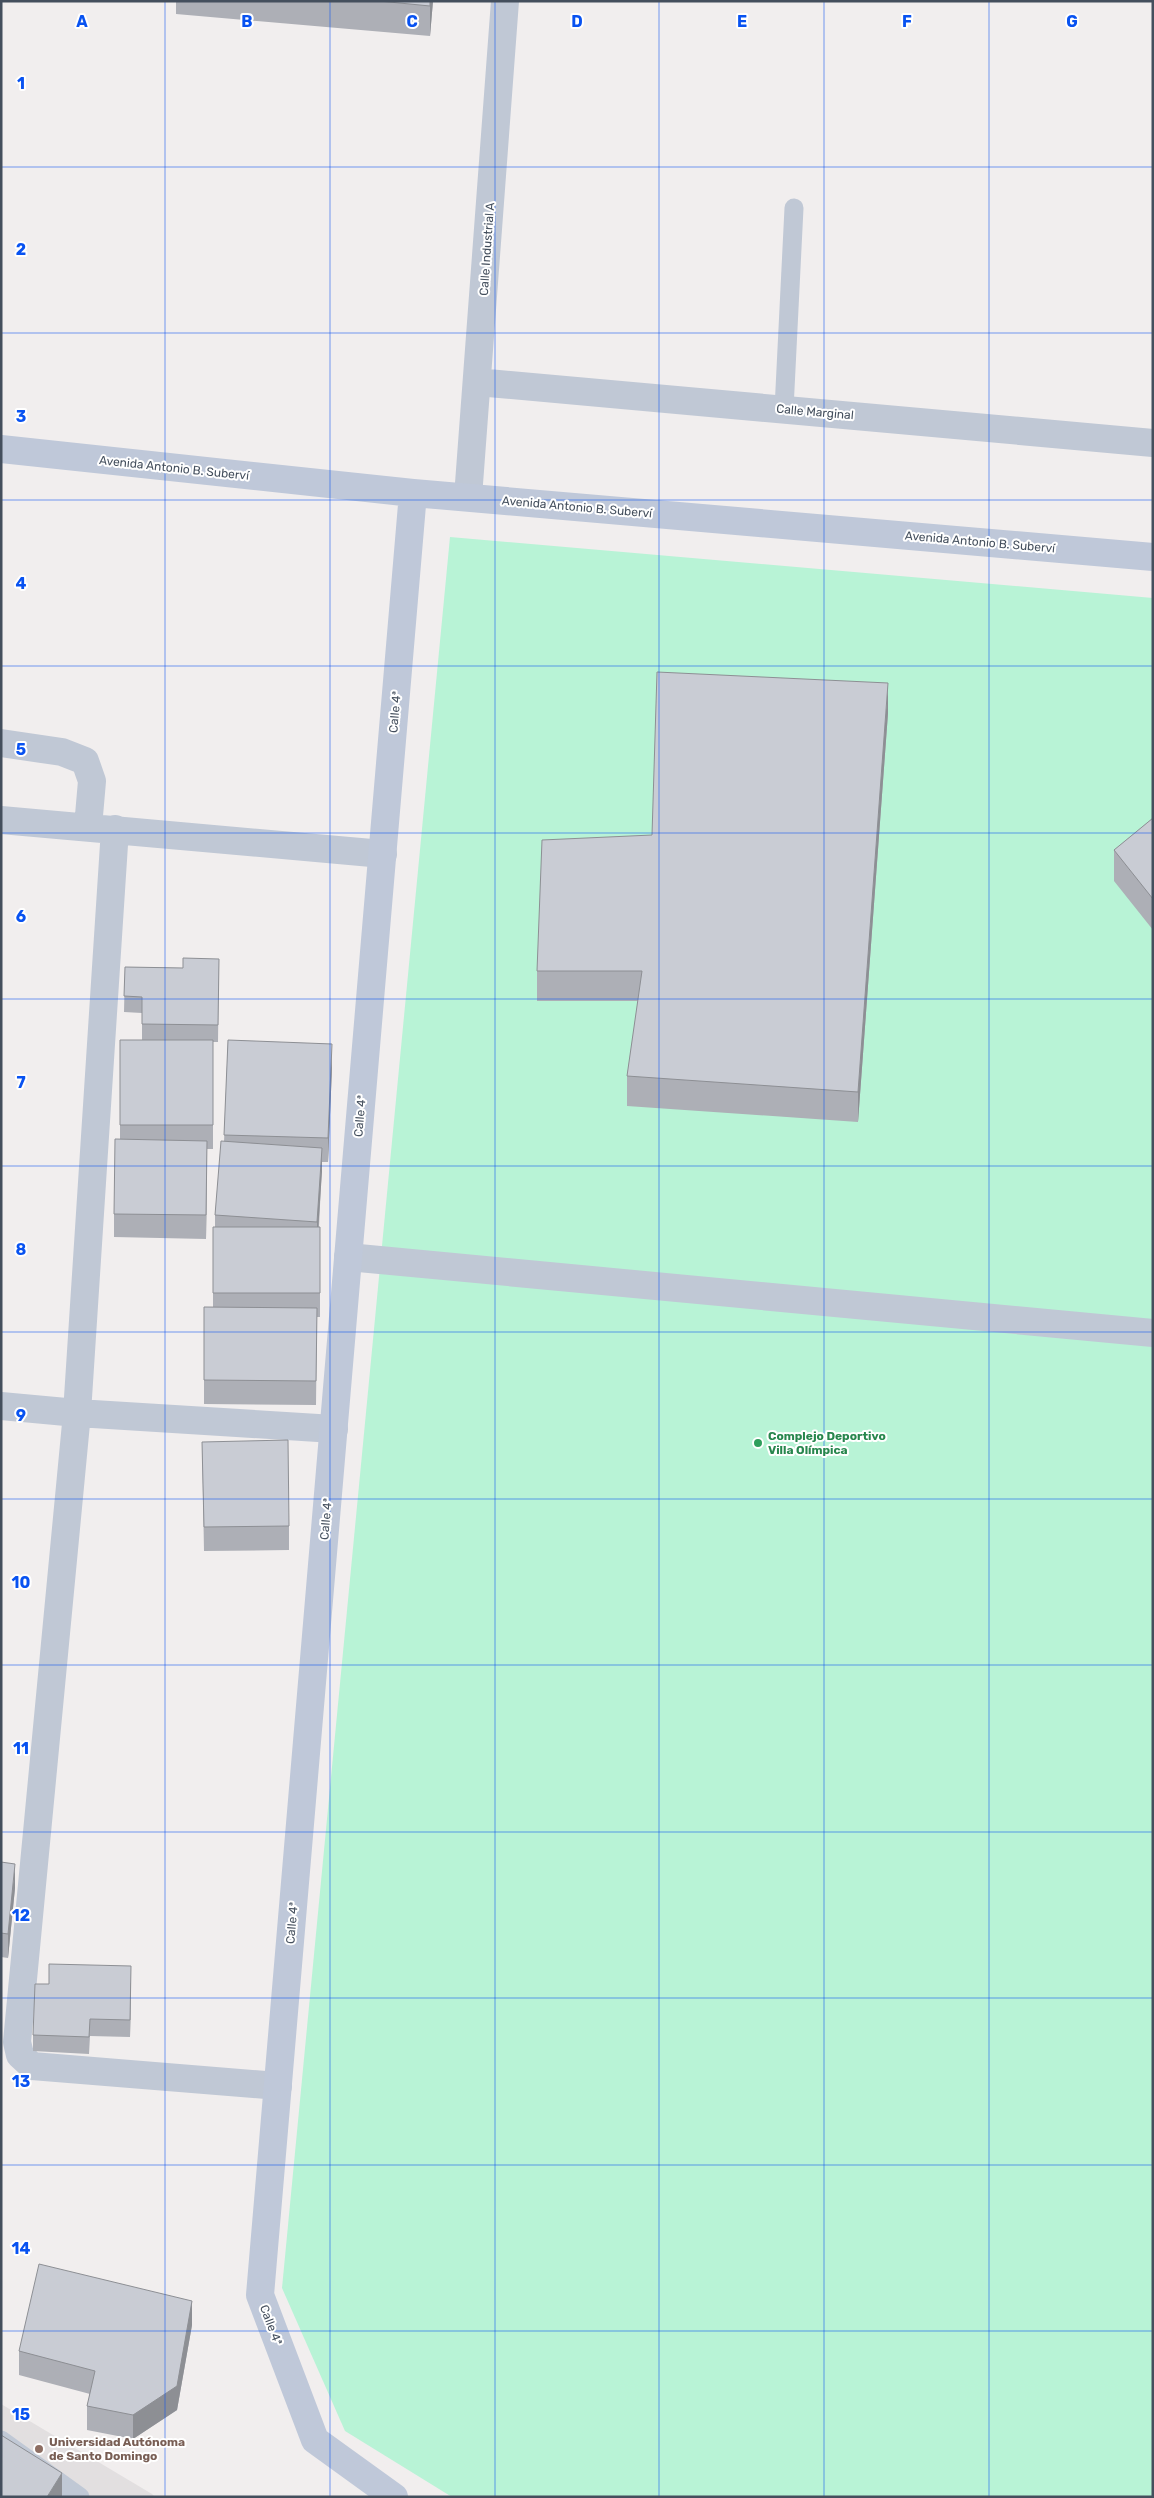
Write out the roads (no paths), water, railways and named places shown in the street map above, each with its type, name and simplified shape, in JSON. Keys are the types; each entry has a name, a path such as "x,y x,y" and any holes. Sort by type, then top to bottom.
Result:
{"street":[{"name":"Calle Industrial A","path":"468,497 505,1"},
{"name":"Calle Marginal","path":"477,382 1153,443"},
{"name":"Avenida Antonio B. Suberví","path":"1,449 413,493 1153,557"},
{"name":"Calle 4ª","path":"394,2497 315,2440 260,2295 413,493"},
{"path":"1,743 62,752 84,761 92,781 88,827"},
{"path":"1,820 383,854"},
{"path":"115,829 77,1413 17,2042 20,2055 32,2066 278,2086"},
{"path":"348,1257 1153,1333"},
{"path":"1,1406 77,1413 334,1429"}],"lane":[{"path":"784,409 794,208"},
{"path":"1,2440 80,2497"}],"place":[{"name":"Complejo Deportivo Villa Olímpica","path":"758,1443"},
{"name":"Universidad Autónoma de Santo Domingo","path":"39,2449"}]}
